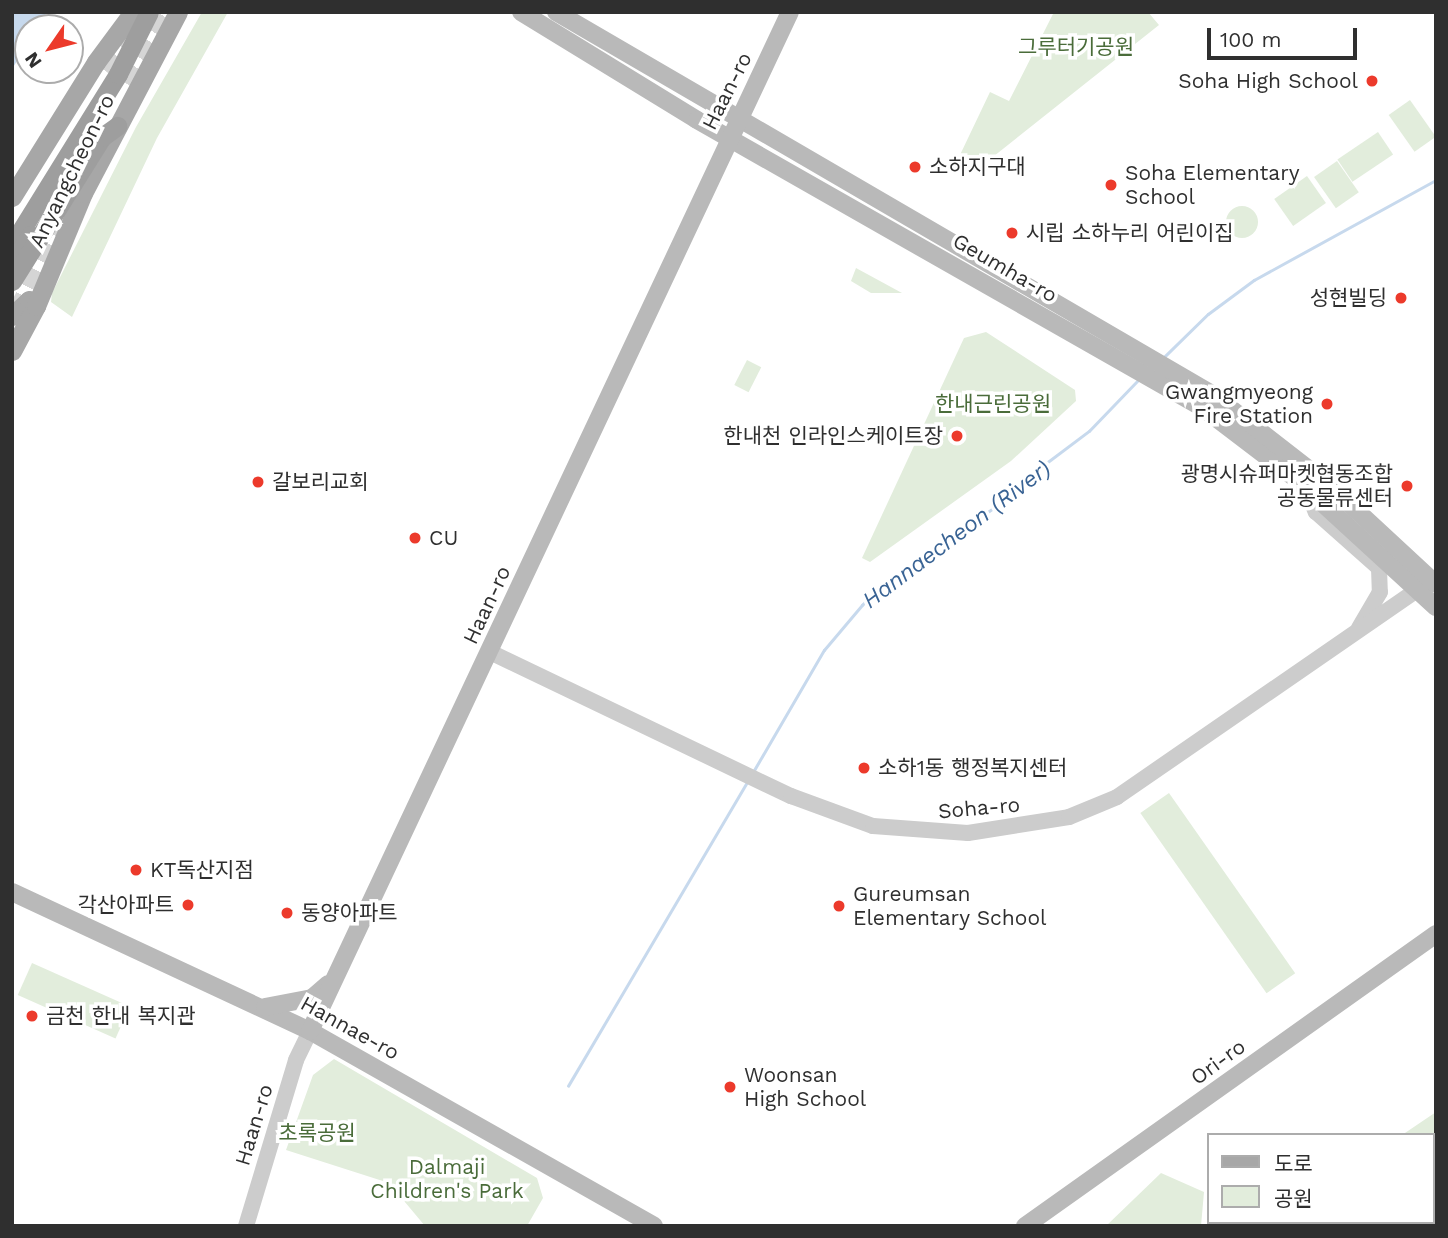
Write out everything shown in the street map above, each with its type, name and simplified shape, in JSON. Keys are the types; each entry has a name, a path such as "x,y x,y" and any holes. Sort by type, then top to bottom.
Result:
{"highway":[{"path":"12,245 118,74 149,12"},
{"path":"12,224 106,71"},
{"path":"12,264 123,81"},
{"path":"12,281 102,137 117,126"}],"main road":[{"name":"Anyangcheon-ro","path":"12,197 96,62 133,12"},
{"name":"Anyangcheon-ro","path":"12,351 36,306 117,126 178,12"},
{"name":"Geumha-ro","path":"521,12 729,138 1130,355"},
{"name":"Geumha-ro","path":"556,12 1272,438 1430,582 1436,607"},
{"name":"Haan-ro","path":"310,1031 491,652 790,12"},
{"path":"12,316 29,300 36,306"},
{"name":"Geumha-ro","path":"1172,379 1430,582"},
{"name":"Hannae-ro","path":"12,892 310,1031 654,1226"},
{"name":"Ori-ro","path":"1025,1226 1436,934"},
{"path":"263,1007 312,998 337,973"}],"street":[{"path":"1305,486 1315,512 1379,568 1380,592 1358,629"},
{"name":"Soha-ro","path":"491,652 772,788 873,826 920,833 968,833 1069,817 1117,797 1430,582"},
{"name":"Haan-ro","path":"246,1226 296,1060 310,1031"}],"green space":[{"path":"202,12 228,12 157,138 72,317 51,302 52,293 136,127"},
{"name":"그루터기공원","path":"1054,12 1148,12 1159,25 984,164 974,165 959,157 990,92 1009,101"},
{"path":"1410,100 1436,137 1415,152 1389,115"},
{"path":"1378,132 1393,154 1352,182 1337,159"},
{"path":"1337,161 1359,192 1336,208 1314,177"},
{"path":"1307,176 1326,203 1293,226 1274,199"},
{"path":"1242,206 1253,211 1258,222 1253,233 1242,238 1231,233 1226,222 1231,211"},
{"path":"856,268 902,293 871,293 851,281"},
{"name":"한내근린공원","path":"986,332 1075,390 1076,401 1011,461 870,562 862,558 964,338"},
{"path":"747,360 761,367 749,392 734,385"},
{"path":"1169,793 1295,973 1267,993 1140,813"},
{"path":"32,963 130,1007 116,1038 18,995"},
{"name":"Dalmaji Children's Park","path":"334,1059 537,1178 543,1198 527,1226 425,1226 389,1183 286,1150 313,1075"},
{"path":"1436,1112 1436,1226 1206,1226 1434,1224 1434,1133 1405,1133"},
{"path":"1161,1173 1204,1192 1201,1226 1106,1226"}],"water":[{"path":"12,12 47,12 14,14 12,69"}],"waterway":[{"name":"Hannaecheon (River)","path":"1162,359 1208,314 1254,280 1436,180"},
{"name":"Hannaecheon (River)","path":"753,772 824,650 862,605 887,582 1021,489 1041,467 1089,431 1139,379"},
{"name":"Hannaecheon (River)","path":"568,1086 748,781"}],"tunnel":[{"path":"123,81 168,12"},
{"path":"106,71 132,33"},
{"path":"16,313 63,222"}],"place":[{"name":"Soha High School","path":"1372,81"},
{"name":"소하지구대","path":"915,167"},
{"name":"Soha Elementary School","path":"1111,185"},
{"name":"시립 소하누리 어린이집","path":"1012,233"},
{"name":"성현빌딩","path":"1401,298"},
{"name":"Gwangmyeong Fire Station","path":"1327,404"},
{"name":"한내천 인라인스케이트장","path":"957,436"},
{"name":"갈보리교회","path":"258,482"},
{"name":"광명시슈퍼마켓협동조합 공동물류센터","path":"1407,486"},
{"name":"CU","path":"415,538"},
{"name":"소하1동 행정복지센터","path":"864,768"},
{"name":"KT독산지점","path":"136,870"},
{"name":"각산아파트","path":"188,905"},
{"name":"Gureumsan Elementary School","path":"839,906"},
{"name":"동양아파트","path":"287,913"},
{"name":"금천 한내 복지관","path":"32,1016"},
{"name":"Woonsan High School","path":"730,1087"}],"park label":[{"name":"초록공원","path":"317,1133"}]}
